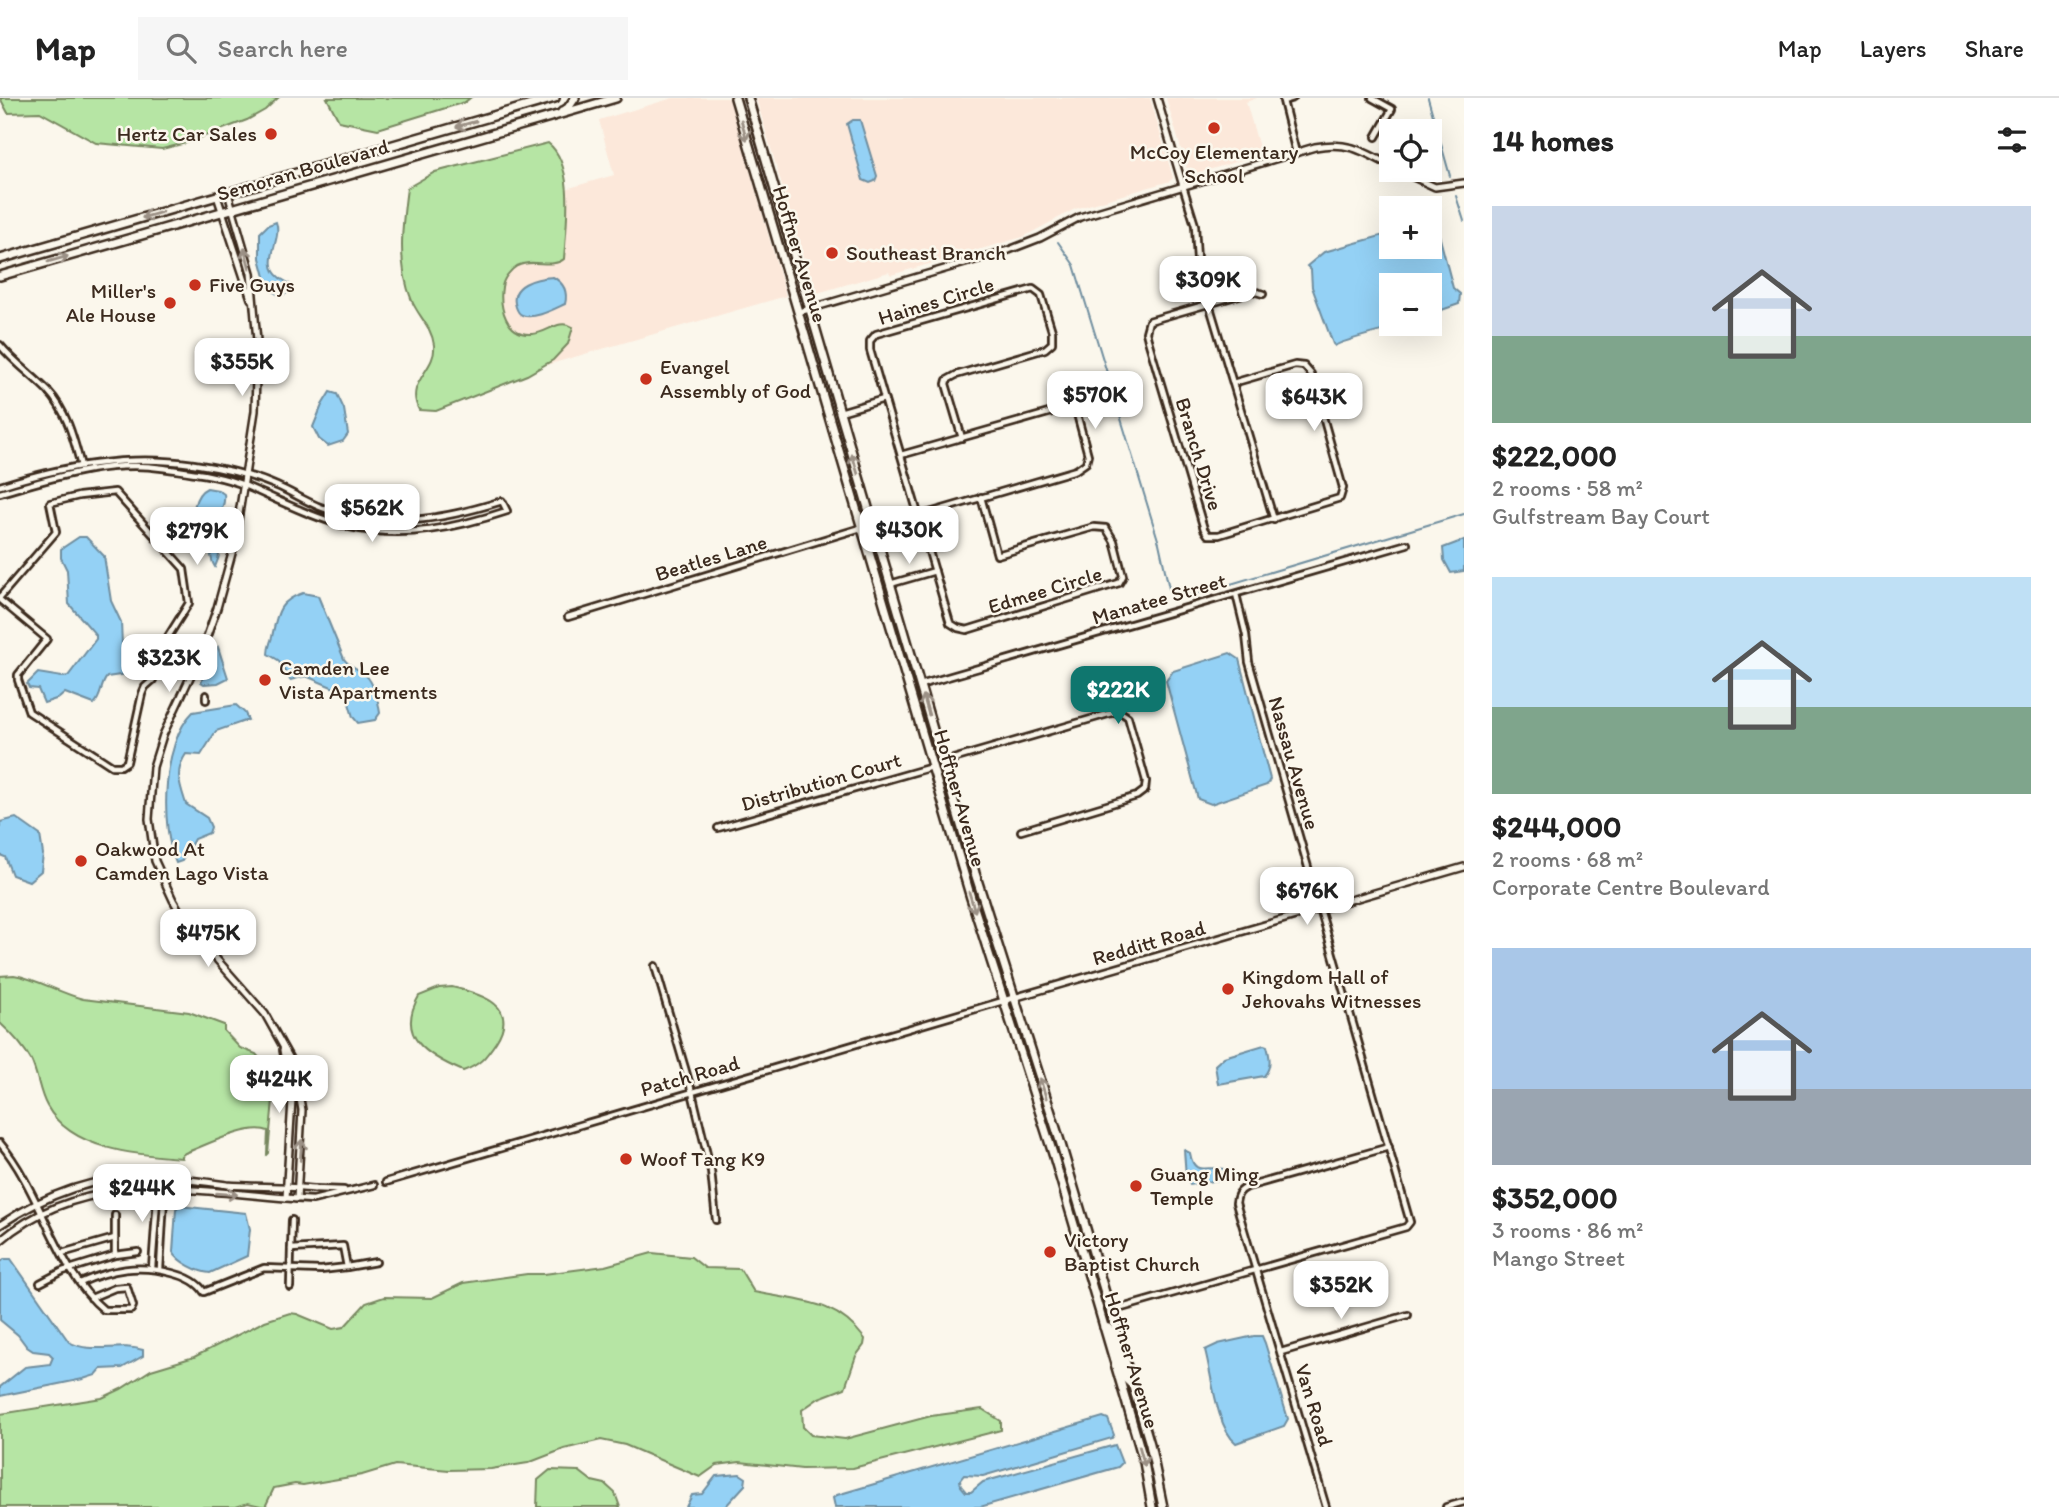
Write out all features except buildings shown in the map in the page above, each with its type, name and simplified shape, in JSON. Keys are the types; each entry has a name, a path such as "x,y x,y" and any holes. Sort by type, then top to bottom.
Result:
{"main road":[{"name":"Semoran Boulevard","path":"0,261 23,252 555,98"},
{"path":"555,116 568,108 575,98"},
{"name":"Semoran Boulevard","path":"0,276 616,98"},
{"name":"Hoffner Avenue","path":"735,98 1003,1002 1063,1188 1144,1462 1153,1507"},
{"name":"Hoffner Avenue","path":"748,98 942,762 1111,1311 1157,1471 1163,1507"},
{"path":"862,528 869,533 880,575 890,584"},
{"path":"884,600 894,611 906,652 912,656"},
{"path":"921,728 942,762"},
{"path":"933,766 942,775 948,792 952,794"},
{"path":"1040,1114 1050,1123 1059,1146 1063,1149"},
{"path":"1063,1188 1069,1194 1074,1211 1084,1221"},
{"path":"1085,1264 1092,1271 1103,1308 1111,1311"},
{"path":"1104,1327 1111,1332 1126,1379 1133,1386"}],"street":[{"path":"1157,98 1195,225 1197,260 1210,302 1233,383 1274,520 1331,503 1339,498 1343,488 1311,374 1304,366 1295,365 1233,383"},
{"path":"1293,98 1283,101 1296,153"},
{"path":"1372,98 1392,109 1376,137"},
{"path":"799,312 1026,245 1080,217 1315,147 1339,144 1379,160"},
{"path":"1424,182 1435,187 1464,183"},
{"path":"228,193 251,273 257,341 255,411 234,546 200,656 163,735 153,767 149,819 156,861 173,900 190,929 265,1014 294,1066 301,1097 302,1129 297,1199"},
{"path":"217,196 254,309"},
{"name":"Haines Circle","path":"884,399 870,350 870,341 876,334 1032,289 1041,295 1052,331 1052,343 1045,349 947,380 962,438"},
{"path":"1210,302 1252,291 1263,294"},
{"name":"Branch Drive","path":"1210,302 1149,321 1146,332 1208,535 1219,535 1274,520"},
{"path":"0,345 57,403 72,432 81,468"},
{"path":"840,412 884,399 935,571 890,584"},
{"path":"901,455 1059,410 1068,409 1077,414 1088,455 1086,463 1076,470 919,516"},
{"path":"0,486 81,468 144,460 195,464 245,476 275,485 322,508 345,515 395,522 429,520 502,501 507,511 442,529 394,532 349,527 312,515 243,485 160,467 81,468 0,493"},
{"path":"98,492 115,492 184,569 189,603 151,664 153,680 145,687 127,762 121,766 112,766 29,712 18,675 47,639 0,598 56,532 50,503 98,492"},
{"name":"Edmee Circle","path":"935,571 950,623 967,630 1119,583 1123,576 1114,541 1106,528 1094,527 997,555 981,497"},
{"path":"394,532 395,522"},
{"name":"Beatles Lane","path":"568,617 862,528"},
{"name":"Manatee Street","path":"920,685 1407,544"},
{"name":"Nassau Avenue","path":"1236,594 1246,635 1248,662 1410,1222 1406,1227 1257,1270"},
{"path":"942,762 1115,712 1128,717 1146,781 1145,790 1137,796 1021,831"},
{"name":"Distribution Court","path":"718,828 933,766"},
{"name":"Redditt Road","path":"1003,1002 1464,867"},
{"path":"655,966 692,1092 711,1171 716,1220"},
{"name":"Patch Road","path":"386,1182 1003,1002"},
{"path":"281,1041 292,1100 286,1198"},
{"path":"0,1143 15,1161 62,1253 92,1298 104,1310 131,1310 133,1306 127,1287 115,1288 92,1298"},
{"name":"Van Road","path":"1326,1507 1236,1203 1238,1192 1247,1187 1389,1147"},
{"path":"152,1268 157,1199 161,1192 162,1177"},
{"path":"0,1225 37,1201 70,1188 112,1178 162,1177 230,1185 352,1190"},
{"path":"0,1241 15,1228 42,1212 72,1200 104,1192 161,1192 313,1200 374,1185"},
{"path":"160,1269 164,1199 161,1192"},
{"path":"114,1255 115,1215"},
{"path":"290,1287 292,1220"},
{"path":"62,1253 115,1238"},
{"path":"291,1249 343,1246 347,1266"},
{"path":"40,1283 63,1271 114,1255 138,1252"},
{"path":"80,1283 115,1270 152,1268 180,1275 200,1284 204,1292 264,1268 321,1270 376,1262"},
{"path":"1111,1311 1257,1270"},
{"path":"1281,1352 1408,1315"},
{"path":"1446,1507 1464,1502"}],"shaded area":[{"path":"673,98 729,98 786,296 484,383 438,226 614,175 599,120"},
{"path":"756,98 1150,98 1173,178 1075,209 1023,237 814,294"},
{"name":"McCoy Elementary School","path":"1166,98 1257,98 1246,102 1261,154 1189,176"}],"green space":[{"path":"0,98 278,98 265,110 247,120 162,149 96,143 40,112 8,113"},
{"path":"327,98 470,98 465,102 378,129 339,121"},
{"path":"548,143 557,153 566,181 564,259 554,263 523,264 514,268 507,275 501,295 506,319 516,330 532,334 557,325 568,325 573,327 568,344 553,360 527,375 436,411 419,410 415,392 431,362 434,345 431,333 412,301 404,274 402,231 407,188 435,172"},
{"path":"14,975 83,999 189,1012 224,1025 224,1031 240,1048 256,1054 269,1069 273,1100 268,1153 268,1131 260,1129 227,1136 185,1153 182,1158 126,1152 88,1141 72,1132 58,1121 47,1106 31,1060 17,1040 0,1023 0,976"},
{"path":"452,987 474,993 494,1003 503,1019 502,1029 489,1052 478,1063 463,1071 427,1051 413,1034 411,1023 419,996 439,988"},
{"path":"652,1253 691,1257 705,1268 740,1269 754,1292 801,1300 828,1309 841,1316 865,1339 845,1388 819,1398 802,1410 803,1427 811,1435 845,1439 931,1416 982,1409 1001,1421 1001,1430 853,1468 802,1469 740,1462 717,1465 700,1477 625,1445 601,1440 564,1449 528,1463 491,1469 449,1470 395,1465 362,1475 274,1488 265,1507 248,1503 236,1507 0,1507 0,1414 102,1398 151,1370 194,1357 265,1321 290,1313 333,1329 344,1327 366,1303 384,1297 432,1298 463,1283 605,1266"},
{"path":"550,1470 579,1471 592,1481 605,1484 615,1493 620,1507 537,1507 538,1480"}],"water":[{"path":"860,120 877,176 875,181 870,183 863,180 847,124"},
{"path":"276,222 277,236 272,265 274,272 290,284 293,291 280,296 268,288 260,258 260,233"},
{"path":"1379,236 1379,259 1442,259 1442,246 1453,288 1460,294 1459,304 1442,310 1442,273 1379,273 1379,332 1335,346 1312,287 1311,270 1307,266 1324,252"},
{"path":"553,277 564,288 565,304 538,315 520,314 515,299 520,288 532,281"},
{"path":"330,392 337,394 344,409 348,434 343,441 328,446 319,439 313,427"},
{"path":"207,488 224,494 220,516 219,554 215,567 208,546 194,523 196,500"},
{"path":"79,537 86,537 104,556 111,601 121,622 122,644 132,664 141,669 181,666 107,677 94,704 65,693 44,703 38,689 29,688 27,684 38,673 68,676 96,639 96,635 69,604 67,570 61,558 61,549"},
{"path":"1464,540 1464,571 1451,573 1444,560 1443,548"},
{"path":"303,593 318,596 344,659 366,675 372,685 380,713 375,720 358,723 353,717 346,693 306,676 290,680 278,660 268,654 280,609 288,600"},
{"path":"218,647 228,678 218,683 204,684 201,682 213,665 213,653"},
{"path":"1230,653 1239,659 1270,779 1267,785 1211,804 1198,799 1166,681 1173,671"},
{"path":"236,705 248,720 216,731 201,755 186,754 182,761 179,779 186,804 207,818 211,827 209,833 194,839 182,861 176,863 171,847 166,807 170,763 175,743 193,712"},
{"path":"16,818 40,835 43,854 41,871 29,881 12,875 5,857 0,855 0,822"},
{"path":"1267,1046 1270,1062 1264,1076 1218,1084 1215,1065 1224,1057"},
{"path":"1184,1150 1190,1153 1194,1165 1198,1168 1224,1169 1227,1174 1218,1180 1190,1185 1186,1177"},
{"path":"179,1206 246,1213 250,1229 247,1256 210,1273 184,1263 173,1252 176,1209"},
{"path":"4,1259 11,1259 69,1342 87,1348 134,1348 143,1350 143,1356 122,1368 101,1369 96,1375 83,1379 0,1396 0,1387 25,1367 50,1364 53,1357 49,1353 33,1351 27,1347 18,1335 0,1320 0,1263"},
{"path":"1262,1336 1265,1343 1288,1419 1284,1426 1236,1443 1229,1435 1219,1413 1205,1350 1218,1344"},
{"path":"1103,1417 1108,1419 1114,1435 1112,1438 983,1476 964,1475 960,1480 961,1486 966,1492 971,1492 983,1482 1115,1445 1122,1463 1118,1467 980,1507 835,1507 833,1498 837,1495"},
{"path":"740,1474 746,1478 745,1485 725,1507 686,1507 692,1495 702,1494 716,1476"}],"waterway":[{"path":"1428,98 1450,176"},
{"path":"1456,196 1464,221"},
{"path":"1058,242 1074,265 1159,543 1170,593 1176,597 1204,592 1464,514"}],"place":[{"name":"McCoy Elementary School","path":"1214,128"},
{"name":"Hertz Car Sales","path":"271,134"},
{"name":"Southeast Branch","path":"832,253"},
{"name":"Five Guys","path":"195,285"},
{"name":"Miller's Ale House","path":"170,303"},
{"name":"Evangel Assembly of God","path":"646,379"},
{"name":"Camden Lee Vista Apartments","path":"265,680"},
{"name":"Oakwood At Camden Lago Vista","path":"81,861"},
{"name":"Kingdom Hall of Jehovahs Witnesses","path":"1228,989"},
{"name":"Woof Tang K9","path":"626,1159"},
{"name":"Guang Ming Temple","path":"1136,1186"},
{"name":"Victory Baptist Church","path":"1050,1252"}]}
